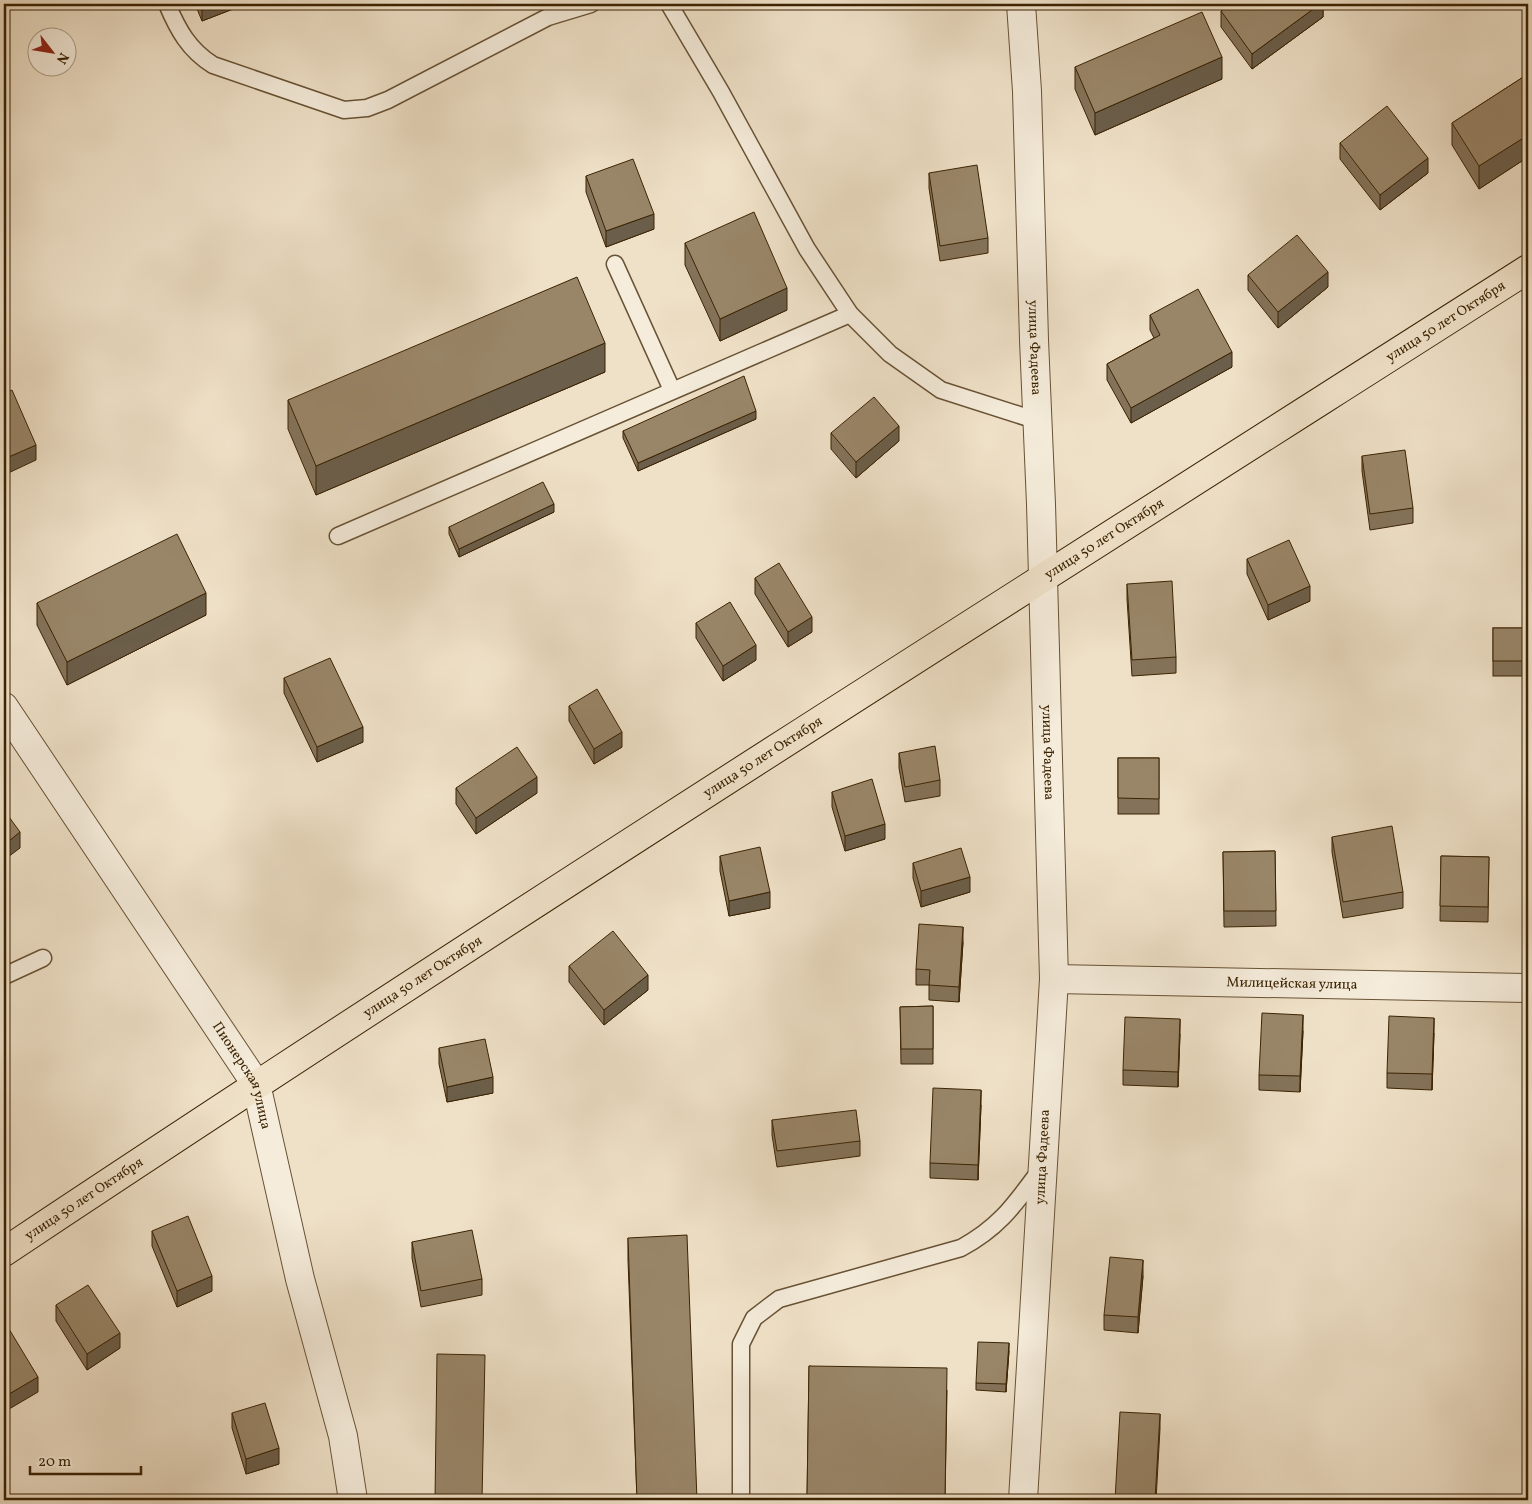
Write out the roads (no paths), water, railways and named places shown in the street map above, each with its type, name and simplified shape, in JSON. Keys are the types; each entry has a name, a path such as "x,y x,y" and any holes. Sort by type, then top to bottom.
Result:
{"main road":[{"name":"улица 50 лет Октября","path":"4,1252 256,1084 1528,269"}],"street":[{"name":"улица Фадеева","path":"1021,4 1027,91 1054,979 1023,1500"},
{"name":"Пионерская улица","path":"4,707 256,1084 300,1279 343,1436 353,1500"},
{"name":"Милицейская улица","path":"1054,979 1528,988"}],"lane":[{"path":"167,4 184,39 202,58 213,65 344,110 367,108 388,100 548,17 591,4"},
{"path":"669,4 721,92 807,249 850,314 890,354 941,390 1038,421"},
{"path":"615,264 672,390"},
{"path":"338,536 850,314"},
{"path":"4,976 43,958"},
{"path":"741,1500 741,1344 754,1318 779,1299 961,1248 983,1237 1006,1217 1043,1167"}]}
